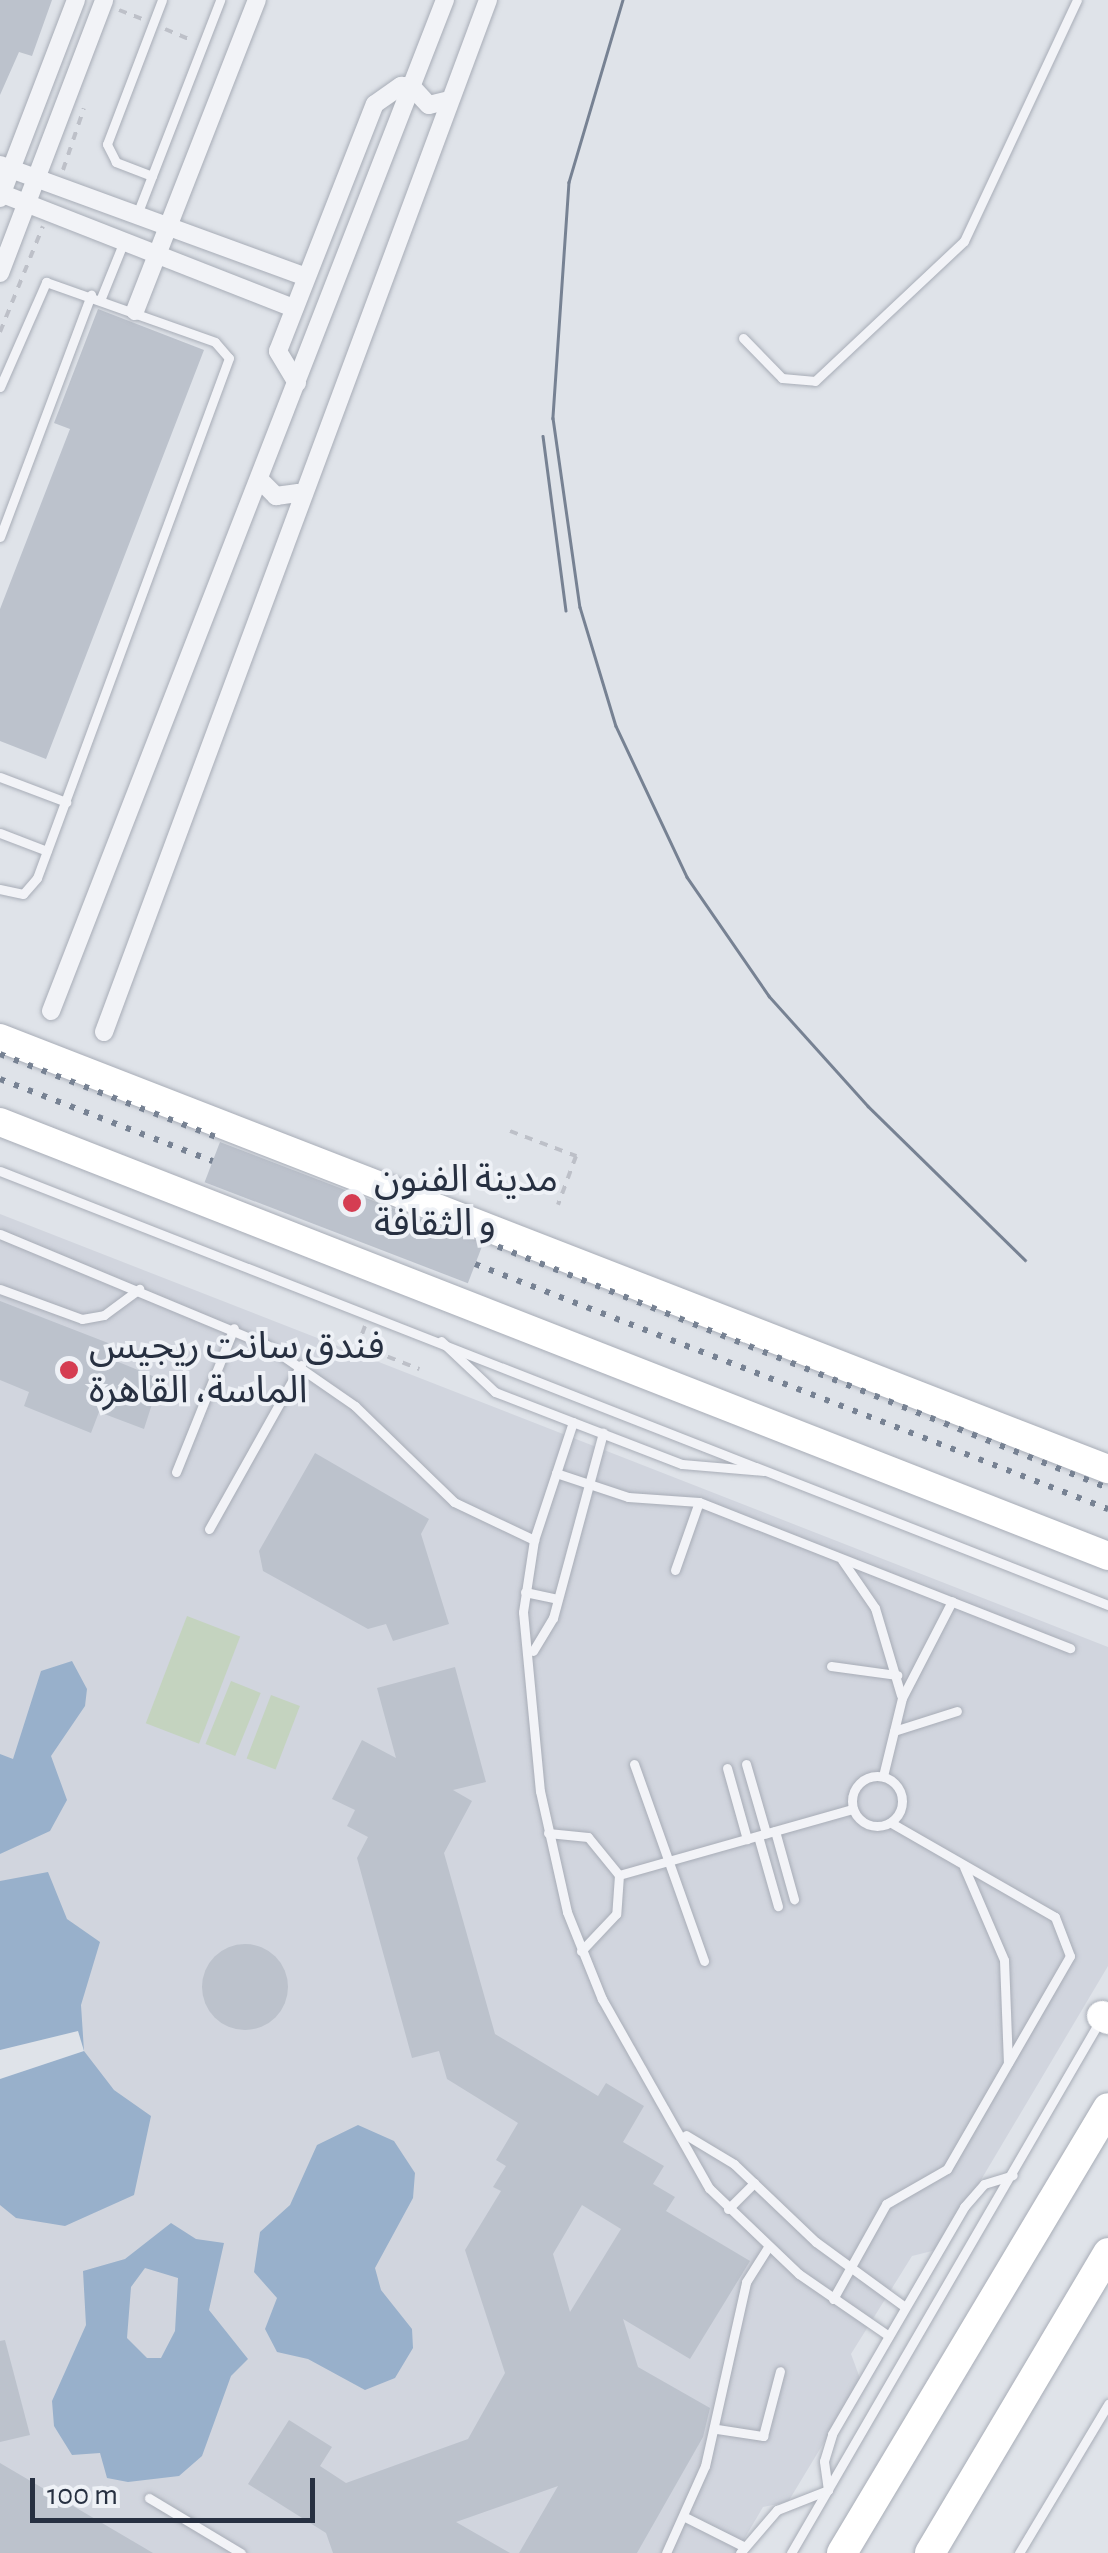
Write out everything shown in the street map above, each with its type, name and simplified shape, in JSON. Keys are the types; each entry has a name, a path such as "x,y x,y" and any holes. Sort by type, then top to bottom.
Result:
{"main road":[{"path":"842,2553 1108,2108"},
{"path":"930,2553 1108,2254"}],"street":[{"path":"76,0 6,167 0,195 294,308"},
{"path":"0,273 104,0"},
{"path":"135,312 257,0"},
{"path":"51,1011 444,0"},
{"path":"104,1032 298,493 488,0"},
{"path":"412,86 422,102 449,100"},
{"path":"297,383 278,356 306,277 375,104 412,86"},
{"path":"6,167 306,277"},
{"path":"260,480 276,496 298,493"},
{"path":"0,1038 1108,1468"},
{"path":"0,1122 1108,1556"}],"lane":[{"path":"152,176 116,162 107,144 162,0"},
{"path":"136,217 220,0"},
{"path":"742,338 782,378 815,381 964,241 1076,0"},
{"path":"0,537 96,296 124,242"},
{"path":"0,889 30,890 229,365 215,342 52,281 41,285 1,381"},
{"path":"0,777 66,802"},
{"path":"0,832 47,851"},
{"path":"0,1171 439,1338 1108,1605"},
{"path":"0,1234 234,1328 301,1365 454,1502 534,1540"},
{"path":"0,1289 82,1319 104,1315 139,1289"},
{"path":"176,1472 234,1328"},
{"path":"439,1338 472,1378 574,1422 711,1470 770,1471"},
{"path":"209,1529 301,1365"},
{"path":"574,1422 534,1540 525,1592 532,1651 534,1748 548,1833 580,1950 627,2046 686,2135 694,2163 728,2208 768,2247 832,2299 889,2336"},
{"path":"532,1651 557,1598 603,1433"},
{"path":"556,1473 628,1497 699,1502 1070,1648"},
{"path":"675,1570 699,1502"},
{"path":"840,1558 874,1608 902,1698"},
{"path":"525,1592 557,1598"},
{"path":"883,1776 902,1698 952,1602"},
{"path":"832,1666 897,1675"},
{"path":"894,1731 958,1711"},
{"path":"634,1764 704,1961"},
{"path":"746,1764 766,1833 794,1900"},
{"path":"726,1768 747,1839"},
{"path":"853,1809 860,1782 883,1776"},
{"path":"883,1776 902,1801 890,1822"},
{"path":"619,1874 853,1809"},
{"path":"832,2299 886,2204 947,2169 1066,1970 1070,1942 1055,1917 890,1822 866,1824 853,1809"},
{"path":"548,1833 588,1837 619,1874 616,1914 580,1950"},
{"path":"766,1833 778,1906"},
{"path":"962,1863 1004,1960 1008,2066"},
{"path":"791,2553 1106,2014"},
{"path":"686,2135 754,2183 849,2268 906,2307"},
{"path":"828,2490 827,2447 972,2194 1013,2175"},
{"path":"728,2208 754,2183"},
{"path":"666,2553 685,2516 718,2429 742,2293 768,2247"},
{"path":"718,2429 763,2436 780,2372"},
{"path":"1019,2553 1108,2404"},
{"path":"685,2516 741,2550 777,2510 828,2490"},
{"path":"149,2498 240,2553"}],"path":[{"path":"510,1131 576,1156 558,1205"},
{"path":"358,1345 419,1368"}],"shaded area":[{"path":"0,1214 1108,1647 1108,1966 940,2249 912,2256 851,2354 861,2381 788,2502 763,2507 736,2553 0,2553"}],"green space":[{"path":"187,1616 240,1636 199,1744 146,1723"},
{"path":"231,1681 261,1693 235,1756 206,1744"},
{"path":"271,1695 300,1706 276,1770 247,1758"}],"water":[{"path":"72,1661 87,1689 85,1706 51,1756 67,1800 50,1831 0,1854 0,1754 13,1759 41,1671"},
{"path":"48,1872 67,1919 100,1942 81,2005 84,2051 114,2090 151,2116 134,2195 65,2226 16,2218 0,2205 0,1881"},
{"path":"358,2125 394,2141 415,2173 413,2198 375,2268 381,2290 412,2329 413,2348 395,2378 365,2390 308,2359 277,2352 265,2329 277,2298 254,2272 260,2232 290,2205 317,2145"},
{"path":"171,2223 196,2239 224,2243 209,2310 248,2359 231,2376 202,2456 179,2476 128,2482 107,2478 100,2453 72,2455 54,2426 52,2401 86,2325 83,2271 125,2259","holes":["145,2268 178,2278 175,2331 161,2358 147,2358 127,2338 131,2287"]}],"pier":[{"path":"78,2031 84,2051 0,2079 0,2050"}],"building":[{"path":"0,0 52,0 32,56 19,52 0,95"},
{"path":"98,309 204,350 46,759 0,741 0,609 70,429 54,423"},
{"path":"220,1142 483,1243 468,1283 205,1182"},
{"name":"فندق سانت ريجيس الماسة، القاهرة","path":"0,1301 121,1348 116,1361 160,1379 144,1429 99,1412 91,1433 24,1406 29,1392 0,1380"},
{"path":"315,1453 429,1519 421,1534 449,1624 393,1641 386,1624 368,1629 263,1571 259,1551"},
{"path":"455,1667 486,1782 453,1790 472,1801 444,1853 495,2034 598,2096 606,2083 644,2106 623,2142 664,2166 653,2184 675,2197 666,2211 750,2261 690,2359 623,2319 638,2367 710,2408 703,2437 637,2553 519,2553 558,2486 456,2522 510,2553 333,2553 326,2533 248,2484 289,2420 332,2447 320,2466 346,2483 468,2439 505,2373 465,2250 501,2191 493,2187 506,2166 496,2160 518,2123 447,2079 439,2051 412,2058 357,1858 368,1837 347,1826 355,1810 332,1799 362,1740 396,1758 377,1688","holes":["582,2205 621,2229 570,2312 553,2254"]},
{"path":"237,1944 253,1944 276,1956 285,1970 285,2004 276,2018 253,2030 237,2030 221,2023 209,2011 202,1995 202,1979 209,1963 221,1951"},
{"path":"5,2340 30,2435 0,2442 0,2341"},
{"path":"0,2463 153,2553 0,2553"}],"tram line":[{"path":"623,0 569,182 553,418 580,607 616,726 687,877 769,996 868,1106 1025,1260"},
{"path":"543,436 566,610"}],"railway":[{"path":"0,1054 221,1139"},
{"path":"0,1079 213,1161"},
{"path":"484,1241 1108,1488"},
{"path":"475,1264 1108,1509"}],"place":[{"name":"مدينة الفنون و الثقافة","path":"352,1203"},
{"name":"فندق سانت ريجيس الماسة، القاهرة","path":"69,1370"}]}
